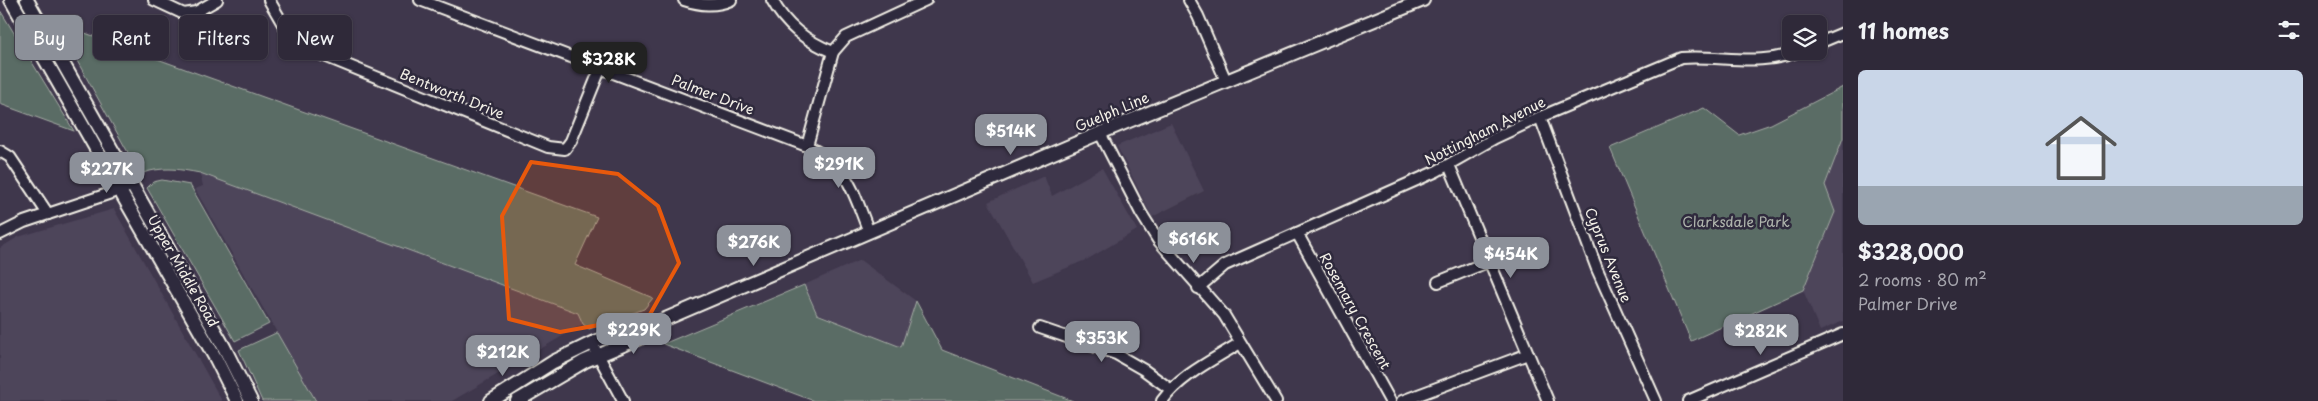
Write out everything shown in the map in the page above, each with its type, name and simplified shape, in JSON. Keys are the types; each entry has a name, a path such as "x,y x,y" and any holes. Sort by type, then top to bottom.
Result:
{"main road":[{"name":"Upper Middle Road","path":"11,0 224,347 251,401"},
{"name":"Upper Middle Road","path":"26,0 237,401"},
{"name":"Guelph Line","path":"491,401 553,362 592,343 637,325 649,326 1100,133 1423,0"},
{"name":"Guelph Line","path":"517,401 560,374 640,338 649,326"}],"street":[{"path":"154,0 184,14 196,12 217,0"},
{"name":"Bentworth Drive","path":"269,0 291,38 305,48 548,148 565,149 571,141 601,67"},
{"name":"Palmer Drive","path":"420,0 436,3 826,155 842,170 848,180 869,232"},
{"path":"684,0 704,5 721,4 731,0"},
{"path":"772,0 780,14 802,37 834,52"},
{"path":"807,146 834,52 846,37 926,0"},
{"path":"1188,0 1198,16 1226,81"},
{"path":"1827,40 1843,33"},
{"name":"Nottingham Avenue","path":"1198,288 1225,265 1448,165 1495,138 1540,117 1681,58 1706,56 1746,61 1782,55"},
{"name":"Cyprus Avenue","path":"1540,117 1597,269 1656,401"},
{"path":"1100,133 1141,212 1158,240 1198,288 1224,315 1276,401"},
{"path":"0,151 10,158 48,214"},
{"path":"1448,165 1548,401"},
{"path":"0,234 24,222 126,188"},
{"name":"Rosemary Crescent","path":"1297,234 1390,401"},
{"path":"1438,282 1490,261"},
{"path":"1040,328 1116,354 1144,370 1170,389"},
{"path":"1688,401 1843,334"},
{"path":"592,343 623,401"},
{"path":"1162,401 1170,389 1240,343"},
{"path":"1402,401 1528,354"}],"highlighted area":[{"path":"531,162 618,174 658,206 679,263 649,316 560,332 509,319 502,216"}],"shaded area":[{"path":"1171,123 1204,191 1152,217 1117,146"},
{"path":"1843,138 1843,321 1820,331 1803,290 1835,212 1825,185"},
{"path":"1102,168 1137,230 1088,259 1033,282 988,202 1044,176 1052,196"},
{"path":"200,173 579,313 583,324 452,401 316,401 195,189 203,186"},
{"path":"114,209 222,401 0,401 0,248 18,237"},
{"path":"860,260 916,301 901,347 817,313 804,285"}],"green space":[{"path":"0,10 15,35 15,60 31,60 74,131 0,104"},
{"path":"83,34 93,36 93,60 160,60 597,217 575,265 653,298 644,309 589,329 583,324 578,313 200,173 177,169 163,169 140,174 77,60 83,60"},
{"name":"Clarksdale Park","path":"1843,87 1843,138 1825,185 1835,212 1803,290 1691,341 1610,148 1704,108 1739,135 1771,124"},
{"path":"162,180 190,185 269,324 235,341 147,188 153,182"},
{"path":"804,285 817,314 901,347 916,301 942,350 1073,401 814,401 663,344"},
{"path":"276,333 316,401 262,401 239,350"}]}
